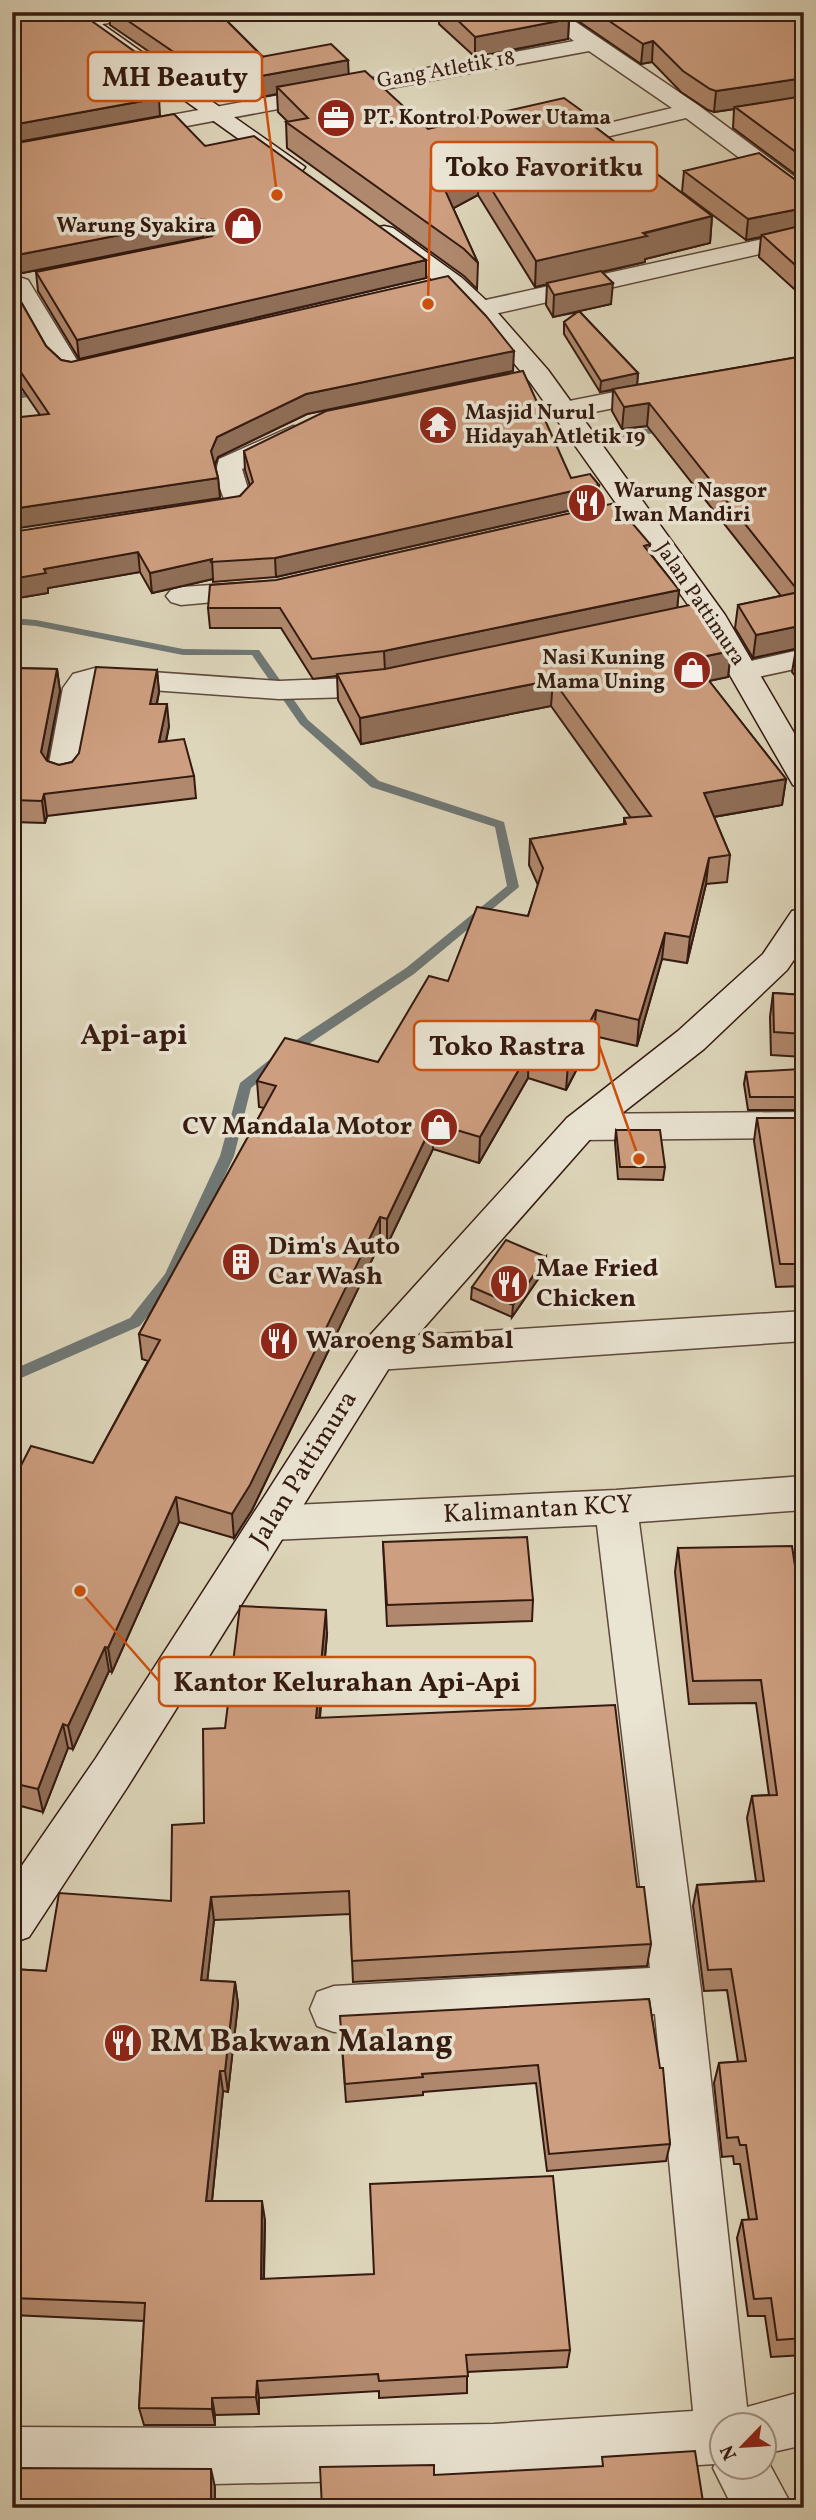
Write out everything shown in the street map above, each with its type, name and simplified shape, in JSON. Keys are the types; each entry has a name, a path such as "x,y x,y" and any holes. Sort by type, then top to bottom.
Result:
{"street":[{"path":"78,17 134,12"},
{"path":"546,12 699,116 804,195"},
{"path":"78,17 308,177"},
{"name":"Gang Atletik 18","path":"103,135 592,44"},
{"path":"645,178 593,140 596,133 699,116 743,117"},
{"name":"Jalan Pattimura","path":"363,218 453,283 481,309 539,376 576,427 620,510 697,618 744,671 795,740 804,778"},
{"path":"719,235 740,251"},
{"path":"481,309 804,237"},
{"path":"45,279 15,285 68,368 74,371 137,356"},
{"path":"426,289 453,283"},
{"path":"513,381 539,376"},
{"path":"576,427 687,386"},
{"path":"174,517 231,508 238,502 238,494 227,473 229,465 318,422"},
{"path":"181,596 238,593 289,586"},
{"path":"744,671 804,658"},
{"path":"63,774 75,697 84,680 95,677 180,681 242,690 310,691 412,677"},
{"name":"Jalan Pattimura","path":"12,1921 271,1523 377,1354 580,1127 700,1031 775,962 803,922"},
{"path":"580,1127 804,1125"},
{"path":"377,1354 804,1326"},
{"name":"Kalimantan KCY","path":"271,1523 616,1507 804,1493"},
{"path":"616,1507 677,1990 721,2412"},
{"path":"334,2009 677,1990"},
{"path":"778,2424 804,2418"},
{"path":"12,2455 214,2456 494,2451 708,2437"},
{"path":"749,2482 765,2508"}],"building":[{"path":"12,12 79,12 169,76 142,81 159,98 12,125"},
{"path":"115,12 218,12 263,57 200,70"},
{"path":"449,12 560,12 569,19 475,37"},
{"path":"596,12 804,12 804,78 716,91 683,71 653,41 643,44"},
{"path":"331,44 348,60 261,76 245,60"},
{"path":"365,71 428,129 564,98 582,111 582,117 712,216 643,233 647,236 536,261 479,169 444,188 478,263 464,249 286,122 308,118 277,87"},
{"path":"804,96 804,158 735,107"},
{"path":"174,114 205,146 254,136 426,260 77,340 36,272 212,236 217,230 214,222 202,219 12,256 12,144"},
{"path":"759,153 797,181 804,182 804,208 748,219 684,171"},
{"path":"804,225 804,273 762,235"},
{"path":"601,271 613,283 554,295 547,283"},
{"path":"448,276 486,316 514,351 306,394 217,437 211,451 218,478 12,509 12,418 49,414 12,359 12,286 46,346 61,360 71,362"},
{"path":"579,311 638,373 601,381 564,322"},
{"path":"804,356 804,625 756,635 738,605 799,592 649,403 624,407 613,389"},
{"path":"523,371 571,478 590,474 599,485 275,558 211,562 212,559 150,573 138,552 44,569 46,573 12,579 12,532 240,496 253,482 244,451 326,411"},
{"path":"615,503 650,544 644,546 679,590 384,651 312,659 280,608 208,608 210,585 276,580"},
{"path":"694,604 699,610 705,609 731,651 692,659 786,779 704,793 730,855 709,858 690,937 665,933 639,1020 596,1010 568,1064 529,1052 480,1137 433,1123 387,1219 380,1217 250,1485 232,1514 176,1497 108,1648 105,1647 68,1726 63,1724 38,1789 12,1783 12,1483 31,1446 93,1463 160,1340 139,1334 276,1086 257,1081 285,1038 378,1062 429,976 448,981 477,907 528,916 543,868 530,839 626,824 624,818 651,816 553,680 360,718 337,674 385,669"},
{"path":"804,647 804,660 796,649"},
{"path":"96,667 157,670 150,704 167,704 159,742 184,739 194,776 44,794 42,801 12,800 12,668 57,669 41,752 47,761 59,765 72,762 79,753"},
{"path":"773,993 804,995 804,1034 774,1032"},
{"path":"801,1069 804,1097 750,1097 746,1072"},
{"path":"757,1118 804,1118 804,1264 780,1264"},
{"path":"616,1130 660,1130 665,1167 620,1167"},
{"name":"Mae Fried Chicken","path":"506,1240 546,1257 513,1305 472,1287"},
{"path":"527,1537 533,1600 387,1605 383,1542"},
{"path":"792,1546 804,1626 804,2338 777,2340 771,2298 754,2299 742,2220 757,2219 746,2145 740,2145 738,2137 727,2138 719,2063 746,2061 731,1969 708,1970 697,1885 764,1881 752,1796 777,1795 761,1680 693,1681 678,1548"},
{"path":"240,1606 326,1610 316,1718 615,1705 637,1887 644,1887 651,1944 352,1961 349,1891 211,1897 201,1980 235,1982 225,2071 220,2071 206,2201 262,2201 261,2279 374,2274 370,2184 553,2176 570,2350 466,2355 468,2376 379,2381 378,2374 257,2381 256,2397 212,2398 212,2409 139,2408 145,2303 12,2298 12,1969 46,1971 59,1893 171,1901 172,1825 204,1823 203,1729 225,1728"},
{"path":"649,1999 660,2068 663,2068 670,2144 549,2154 538,2065 422,2074 423,2077 345,2084 340,2016"},
{"path":"695,2451 704,2508 322,2508 320,2467 434,2465 434,2475 603,2466 602,2457"},
{"path":"12,2468 211,2469 211,2508 12,2508"}],"waterway":[{"path":"12,397 33,393 42,395"},
{"path":"537,444 670,429"},
{"path":"12,621 36,623 183,652 255,652 304,722 375,784 500,825 513,887 410,971 292,1049 245,1086 227,1156 171,1277 135,1322 12,1376"}],"place":[{"name":"PT. Kontrol Power Utama","path":"336,118"},
{"name":"MH Beauty","path":"277,195"},
{"name":"Warung Syakira","path":"243,226"},
{"name":"Toko Favoritku","path":"428,304"},
{"name":"Masjid Nurul Hidayah Atletik 19","path":"438,425"},
{"name":"Warung Nasgor Iwan Mandiri","path":"587,503"},
{"name":"Nasi Kuning Mama Uning","path":"692,670"},
{"name":"CV Mandala Motor","path":"439,1127"},
{"name":"Toko Rastra","path":"639,1159"},
{"name":"Dim's Auto Car Wash","path":"241,1262"},
{"name":"Mae Fried Chicken","path":"509,1284"},
{"name":"Waroeng Sambal","path":"279,1341"},
{"name":"Kantor Kelurahan Api-Api","path":"80,1591"},
{"name":"RM Bakwan Malang","path":"123,2043"}],"district":[{"name":"Api-api","path":"134,1036"}]}
